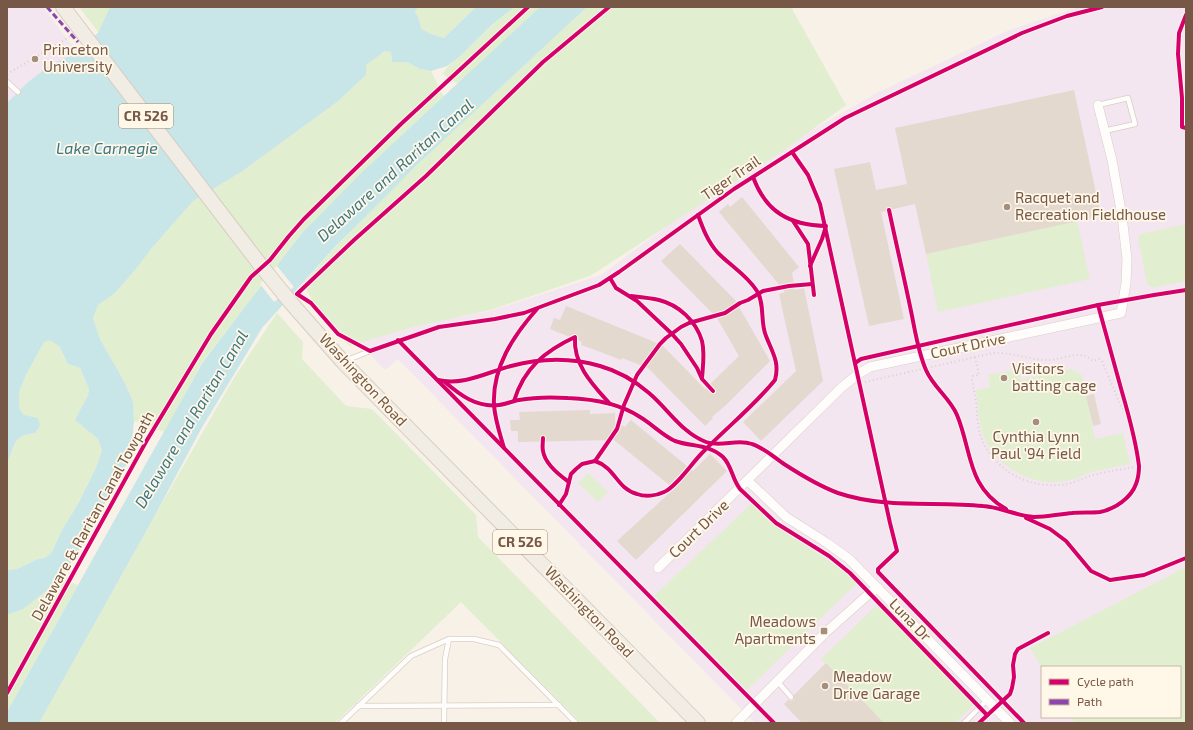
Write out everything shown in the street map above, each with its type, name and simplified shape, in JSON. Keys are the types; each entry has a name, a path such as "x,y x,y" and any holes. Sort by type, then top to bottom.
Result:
{"main road":[{"name":"Washington Road","path":"63,7 78,35 284,294 343,362 698,723"}],"street":[{"name":"Court Drive","path":"658,568 841,388 859,379 870,367 1121,313 1126,283 1127,259 1122,216 1112,160 1098,105"},
{"name":"Luna Dr","path":"748,481 786,517 849,559 1010,723"},
{"path":"736,723 825,633 870,593 878,588"}],"lane":[{"path":"7,82 18,92"},
{"path":"1098,105 1128,98 1135,124 1104,131"},
{"path":"343,362 370,351"},
{"path":"444,723 444,659 449,639"},
{"path":"341,723 411,656 449,639 474,639 499,645 576,723"},
{"path":"777,681 791,697"},
{"path":"964,723 987,700"},
{"path":"358,706 558,705"}],"path":[{"path":"370,351 338,334 311,303 297,294 354,240 426,176 543,62 609,7"},
{"path":"7,74 78,35"},
{"path":"859,379 925,369 999,353 1041,360 1050,360 1081,354 1093,360 1102,360 1122,409 1127,408"},
{"path":"921,356 925,369"},
{"path":"975,357 979,375 973,376 972,379 980,435 986,447 1000,466 1028,481 1045,485 1060,485 1076,482 1094,475 1139,466"},
{"path":"1125,401 1128,414"},
{"path":"1138,459 1138,474"}],"shaded area":[{"name":"Princeton University","path":"7,7 43,7 77,52 50,65 27,83 7,103"},
{"path":"1079,7 1186,7 1186,723 755,723 398,359 385,370 356,340 390,330 490,311 601,275 740,172 873,95 1007,31"}],"green space":[{"name":"Princeton University","path":"79,7 110,7 99,33"},
{"path":"418,7 476,7 444,38 421,29 420,22 415,11"},
{"path":"514,7 540,7 458,84 443,74 457,58"},
{"path":"587,7 797,7 792,9 846,105 783,151 590,276 490,310 409,328 350,346 323,321 303,283 336,246 406,176"},
{"path":"385,51 391,52 392,62 407,62 420,69 431,71 444,97 359,175 302,233 203,361 164,432 134,421 133,402 125,383 100,339 93,318 98,305 115,293 193,201 241,172 337,102 366,75 365,65"},
{"path":"1077,221 1090,279 938,312 926,254"},
{"path":"1186,224 1186,281 1153,288 1147,284 1138,238 1141,234"},
{"path":"277,313 303,342 302,359 346,406 372,409 476,515 478,537 660,723 581,723 461,602 335,723 39,723 154,517 234,378"},
{"path":"50,339 59,346 68,364 80,368 89,389 88,395 75,420 98,439 102,451 95,470 78,504 62,530 52,552 45,558 38,559 17,569 7,570 7,463 15,442 22,436 35,433 37,418 24,415 19,408 19,392 26,375 44,342"},
{"name":"Cynthia Lynn Paul '94 Field","path":"1019,369 1021,380 1072,369 1082,375 1095,439 1123,433 1130,464 1088,473 1076,479 1048,482 1031,479 1003,463 987,444 983,435 980,424 976,390 990,387 988,375"},
{"path":"588,473 608,492 598,502 578,483"},
{"path":"752,503 775,525 828,560 857,583 747,690 654,596"},
{"path":"1186,567 1186,723 1075,723 1072,718 1181,718 1181,666 1041,666 1030,648"},
{"path":"61,579 78,585 7,712 7,615 23,609"},
{"path":"879,603 976,703 955,723 884,723 821,659"}],"water":[{"name":"Lake Carnegie","path":"110,7 418,7 415,11 420,22 421,29 444,38 476,7 514,7 492,25 458,58 447,66 431,71 420,69 407,62 392,62 391,52 385,51 366,65 366,75 337,102 241,172 193,201 115,293 98,305 93,318 100,339 125,383 133,402 134,421 130,458 61,579 23,609 7,615 7,570 17,569 38,559 45,558 52,552 62,530 78,504 95,470 102,451 98,439 75,420 88,395 89,389 80,368 68,364 59,346 50,340 44,342 26,375 19,392 19,408 24,415 38,418 40,426 35,433 22,436 15,442 7,463 7,103 27,83 50,65 77,52 98,33"},
{"name":"Delaware and Raritan Canal","path":"540,7 587,7 419,163 334,248 262,328 201,429 154,517 39,723 7,723 7,712 203,362 302,233 359,175"}],"pier":[{"path":"277,266 294,287 274,302 260,284"}],"building":[{"name":"Racquet and Recreation Fieldhouse","path":"1074,90 1101,216 926,254 915,204 881,212 904,319 869,326 834,169 870,162 876,190 907,184 895,128"},
{"path":"742,197 799,267 792,273 795,290 804,288 823,381 761,441 743,422 796,371 779,294 785,292 719,212 728,204 730,207"},
{"path":"680,244 735,300 770,361 712,417 713,418 705,426 648,368 581,345 582,342 550,329 554,318 560,320 566,306 662,345 705,389 739,356 714,313 713,314 661,261"},
{"path":"1094,394 1101,424 1093,426 1086,396"},
{"path":"590,410 590,414 615,413 615,422 625,427 631,420 693,471 710,454 727,471 636,560 617,541 674,489 614,440 518,442 518,431 511,431 510,420 520,420 519,412"},
{"name":"Meadow Drive Garage","path":"826,663 884,723 802,723 784,704 788,700 794,700 794,695"}],"marked path":[{"path":"47,7 78,42"}],"cycle path":[{"name":"Delaware & Raritan Canal Towpath","path":"7,693 147,440 211,334 251,277 270,260 304,219 401,124 528,7"},
{"name":"Tiger Trail","path":"609,7 543,62 426,176 354,240 297,294 311,303 338,334 370,351 439,327 495,319 524,313 599,285 734,189 845,118 1022,33 1067,16 1102,7"},
{"path":"1186,15 1179,33 1178,54 1182,98 1182,127 1186,128"},
{"path":"792,152 808,175 820,204 897,551 878,569 878,572 1024,723"},
{"name":"Tiger Trail","path":"753,177 758,189 765,199 772,208 780,214 801,223 826,226 810,266"},
{"path":"889,210 923,363 929,376 950,403 957,415 977,479 993,500 1006,509"},
{"path":"595,461 607,468 620,483 630,491 647,496 664,492 679,480 702,453 758,399 775,380 777,368 776,362 764,331 762,307 757,291 749,280 714,249 706,235 698,215"},
{"path":"793,221 808,244 814,295"},
{"path":"610,278 616,288 637,301 672,334 681,344 697,368 702,379 713,391"},
{"path":"559,505 566,494 571,474 582,464 595,461 617,429 624,405 637,375 666,338 689,323 725,313 763,291 789,286 812,284"},
{"path":"855,363 861,359 1098,305 1186,290"},
{"path":"631,296 656,299 666,302 686,315 696,327 702,341 704,360 702,378"},
{"path":"438,380 466,380 533,361 567,360 589,363 613,371 638,384 656,399 682,427 697,438 712,444 740,442 752,444 765,450 804,476 838,493 856,498 892,503 989,507 1034,517 1100,512 1117,506 1130,494 1137,482 1139,466 1130,419 1098,305"},
{"path":"504,448 494,405 496,378 500,365 512,341 537,309"},
{"path":"514,401 518,389 537,362 554,348 575,337 577,357 585,374 610,404"},
{"path":"398,340 774,723"},
{"path":"445,382 469,400 483,404 499,405 517,400 550,397 596,401 615,405 632,412 675,441 706,448 718,453 726,461 740,489 776,523 829,556 850,573 987,715"},
{"path":"543,438 543,449 546,460 557,473 569,482"},
{"path":"1026,518 1050,529 1066,541 1091,571 1110,580 1144,575 1186,558"},
{"path":"979,723 1010,694 1014,677 1013,665 1015,654 1018,649 1048,633"}],"place":[{"name":"Princeton University","path":"35,59"},
{"name":"Racquet and Recreation Fieldhouse","path":"1007,207"},
{"name":"Visitors batting cage","path":"1004,378"},
{"name":"Cynthia Lynn Paul '94 Field","path":"1036,422"},
{"name":"Meadows Apartments","path":"824,631"},
{"name":"Meadow Drive Garage","path":"825,686"}]}
